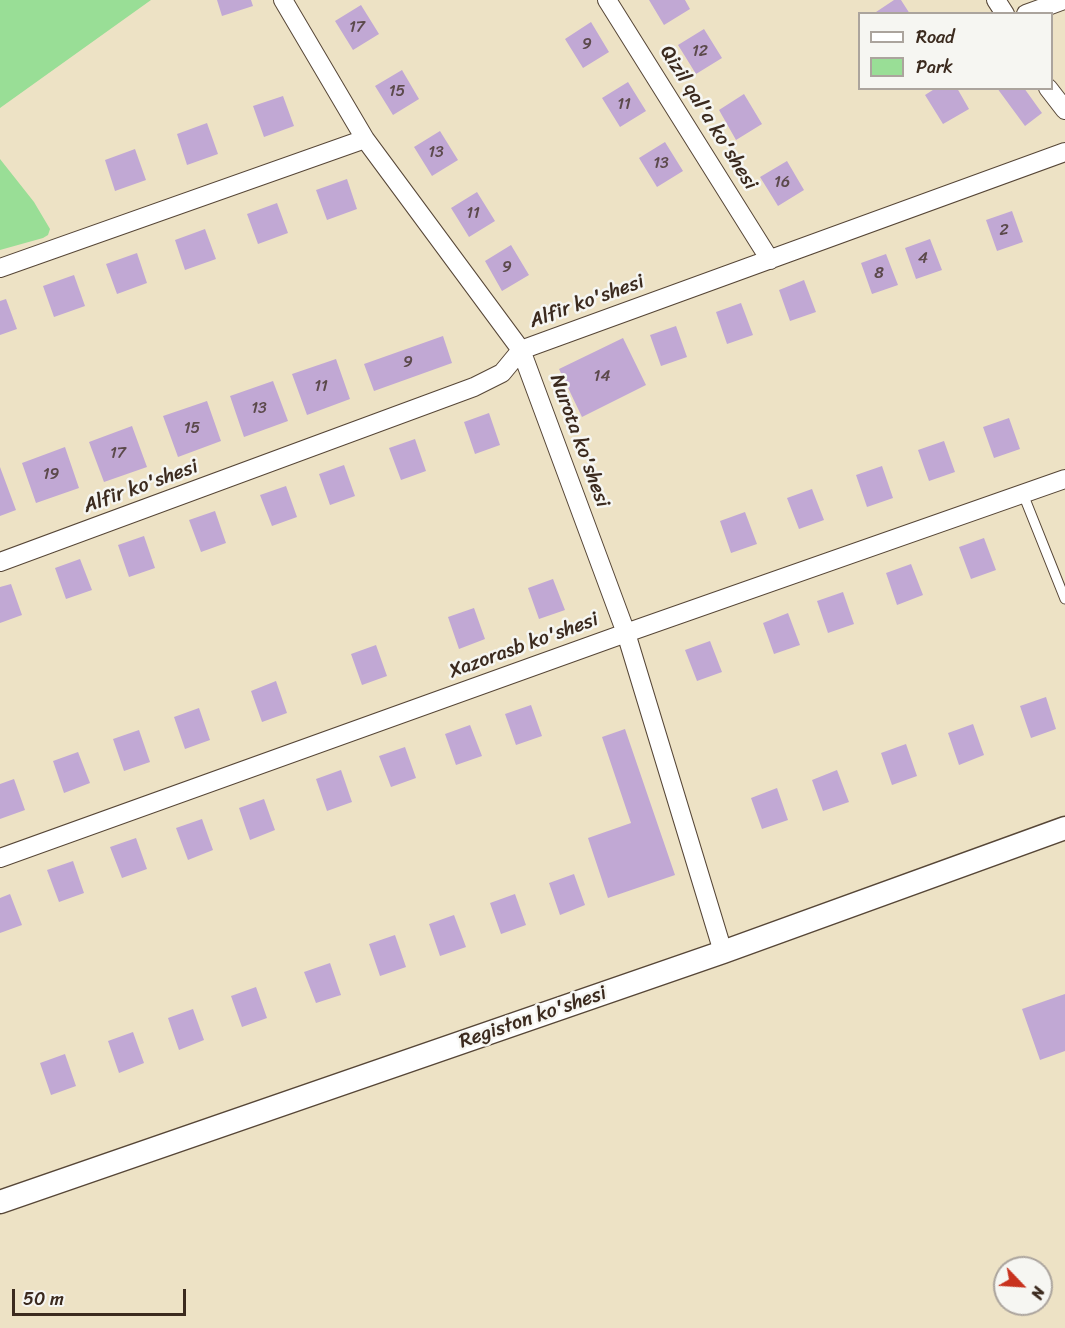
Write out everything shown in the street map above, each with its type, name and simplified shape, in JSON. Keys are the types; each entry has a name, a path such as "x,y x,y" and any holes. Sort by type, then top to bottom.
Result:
{"street":[{"name":"Nurota ko'shesi","path":"283,0 365,139 521,350 626,633 723,952"},
{"name":"Qizil qal'a ko'shesi","path":"607,0 770,260"},
{"path":"1031,12 1064,0"},
{"path":"1050,90 1065,110"},
{"path":"0,268 365,139"},
{"name":"Alfir ko'shesi","path":"0,562 474,387 502,373 521,350 1065,152"},
{"name":"Xazorasb ko'shesi","path":"0,858 626,633 1065,479"},
{"name":"Registon ko'shesi","path":"0,1202 723,952 1065,828"}],"lane":[{"path":"1023,494 1065,599"}],"green space":[{"path":"0,0 151,0 0,108"},
{"path":"0,159 34,202 50,229 48,235 43,238 0,250"}],"building":[{"path":"217,0 251,0 253,6 222,16"},
{"path":"649,0 685,0 690,9 664,25"},
{"path":"894,0 901,0 909,12 876,12"},
{"path":"361,5 379,34 353,50 335,21"},
{"path":"591,22 609,52 583,68 565,39"},
{"path":"704,29 722,58 696,74 678,45"},
{"path":"402,70 419,99 393,115 375,86"},
{"path":"628,82 646,111 620,127 602,98"},
{"path":"933,90 958,90 969,109 943,124 925,95"},
{"path":"998,90 1025,90 1042,113 1025,126"},
{"path":"744,94 762,124 736,140 719,110"},
{"path":"283,96 294,126 264,137 253,106"},
{"path":"207,123 218,154 187,165 177,134"},
{"path":"440,131 458,160 432,176 414,147"},
{"path":"665,142 683,171 657,187 639,158"},
{"path":"135,149 146,180 115,191 105,160"},
{"path":"787,161 804,190 778,206 760,177"},
{"path":"347,179 357,209 327,220 316,190"},
{"path":"477,192 495,221 469,237 451,208"},
{"path":"277,203 288,233 258,244 247,214"},
{"path":"1012,211 1023,242 997,251 986,220"},
{"path":"205,229 216,259 185,270 175,240"},
{"path":"930,239 942,270 916,279 905,248"},
{"path":"511,245 529,275 502,291 485,261"},
{"path":"137,253 147,283 117,294 106,264"},
{"path":"886,254 898,285 872,294 861,263"},
{"path":"74,275 85,306 54,317 43,286"},
{"path":"804,280 816,312 790,321 779,290"},
{"path":"6,299 17,329 0,335 0,301"},
{"path":"741,303 753,335 727,344 716,312"},
{"path":"676,326 687,357 661,366 650,335"},
{"path":"443,336 452,363 374,391 364,364"},
{"path":"623,338 646,385 582,417 559,369"},
{"path":"336,359 350,399 307,415 292,374"},
{"path":"273,381 288,421 244,437 230,396"},
{"path":"207,401 221,441 178,457 163,416"},
{"path":"489,413 500,445 475,454 464,422"},
{"path":"1009,418 1020,449 994,458 983,427"},
{"path":"132,426 147,467 104,482 89,442"},
{"path":"415,439 426,471 401,480 389,448"},
{"path":"944,441 955,472 929,481 918,450"},
{"path":"65,447 79,488 36,503 22,463"},
{"path":"344,465 355,496 330,505 319,474"},
{"path":"882,466 893,498 867,507 856,475"},
{"path":"0,467 16,510 0,516"},
{"path":"286,486 297,517 272,526 260,495"},
{"path":"812,489 824,520 799,529 787,498"},
{"path":"215,511 226,543 201,552 189,520"},
{"path":"745,512 757,544 731,553 720,521"},
{"path":"144,536 155,568 129,577 118,545"},
{"path":"984,538 996,570 971,579 959,547"},
{"path":"80,559 92,590 66,599 55,568"},
{"path":"911,564 923,595 897,605 886,573"},
{"path":"553,579 565,610 539,619 528,588"},
{"path":"11,584 22,615 0,623 0,587"},
{"path":"843,592 854,624 828,633 817,601"},
{"path":"474,608 485,639 459,649 448,617"},
{"path":"788,613 800,645 774,654 763,623"},
{"path":"710,641 722,672 697,681 685,650"},
{"path":"376,645 387,676 362,685 351,654"},
{"path":"276,681 287,713 262,722 251,691"},
{"path":"1046,697 1056,729 1031,738 1020,706"},
{"path":"531,705 542,736 516,745 505,714"},
{"path":"199,708 210,740 185,749 174,717"},
{"path":"973,724 984,755 959,765 948,733"},
{"path":"470,725 482,756 456,765 445,734"},
{"path":"625,729 675,875 608,898 588,838 631,823 602,737"},
{"path":"139,730 150,762 124,771 113,739"},
{"path":"906,744 917,776 892,785 881,753"},
{"path":"405,747 416,778 391,787 379,756"},
{"path":"78,752 90,783 64,793 53,761"},
{"path":"341,770 352,802 327,811 316,779"},
{"path":"837,770 849,802 823,811 812,780"},
{"path":"14,779 25,810 0,819 0,784"},
{"path":"777,788 788,820 762,829 751,798"},
{"path":"264,799 275,830 250,840 239,808"},
{"path":"202,819 213,850 188,860 176,828"},
{"path":"136,838 147,869 122,878 110,847"},
{"path":"73,861 84,893 59,902 47,870"},
{"path":"574,874 585,905 560,915 549,883"},
{"path":"10,894 22,925 0,933 0,898"},
{"path":"515,894 526,925 501,934 490,903"},
{"path":"454,915 466,947 440,956 429,924"},
{"path":"395,935 406,967 380,976 369,944"},
{"path":"330,963 341,995 316,1003 304,972"},
{"path":"256,987 267,1018 242,1027 231,996"},
{"path":"1065,994 1065,1051 1040,1060 1022,1009"},
{"path":"193,1009 204,1040 179,1050 168,1018"},
{"path":"133,1032 144,1063 119,1073 108,1041"},
{"path":"65,1054 76,1086 51,1095 40,1063"}]}
